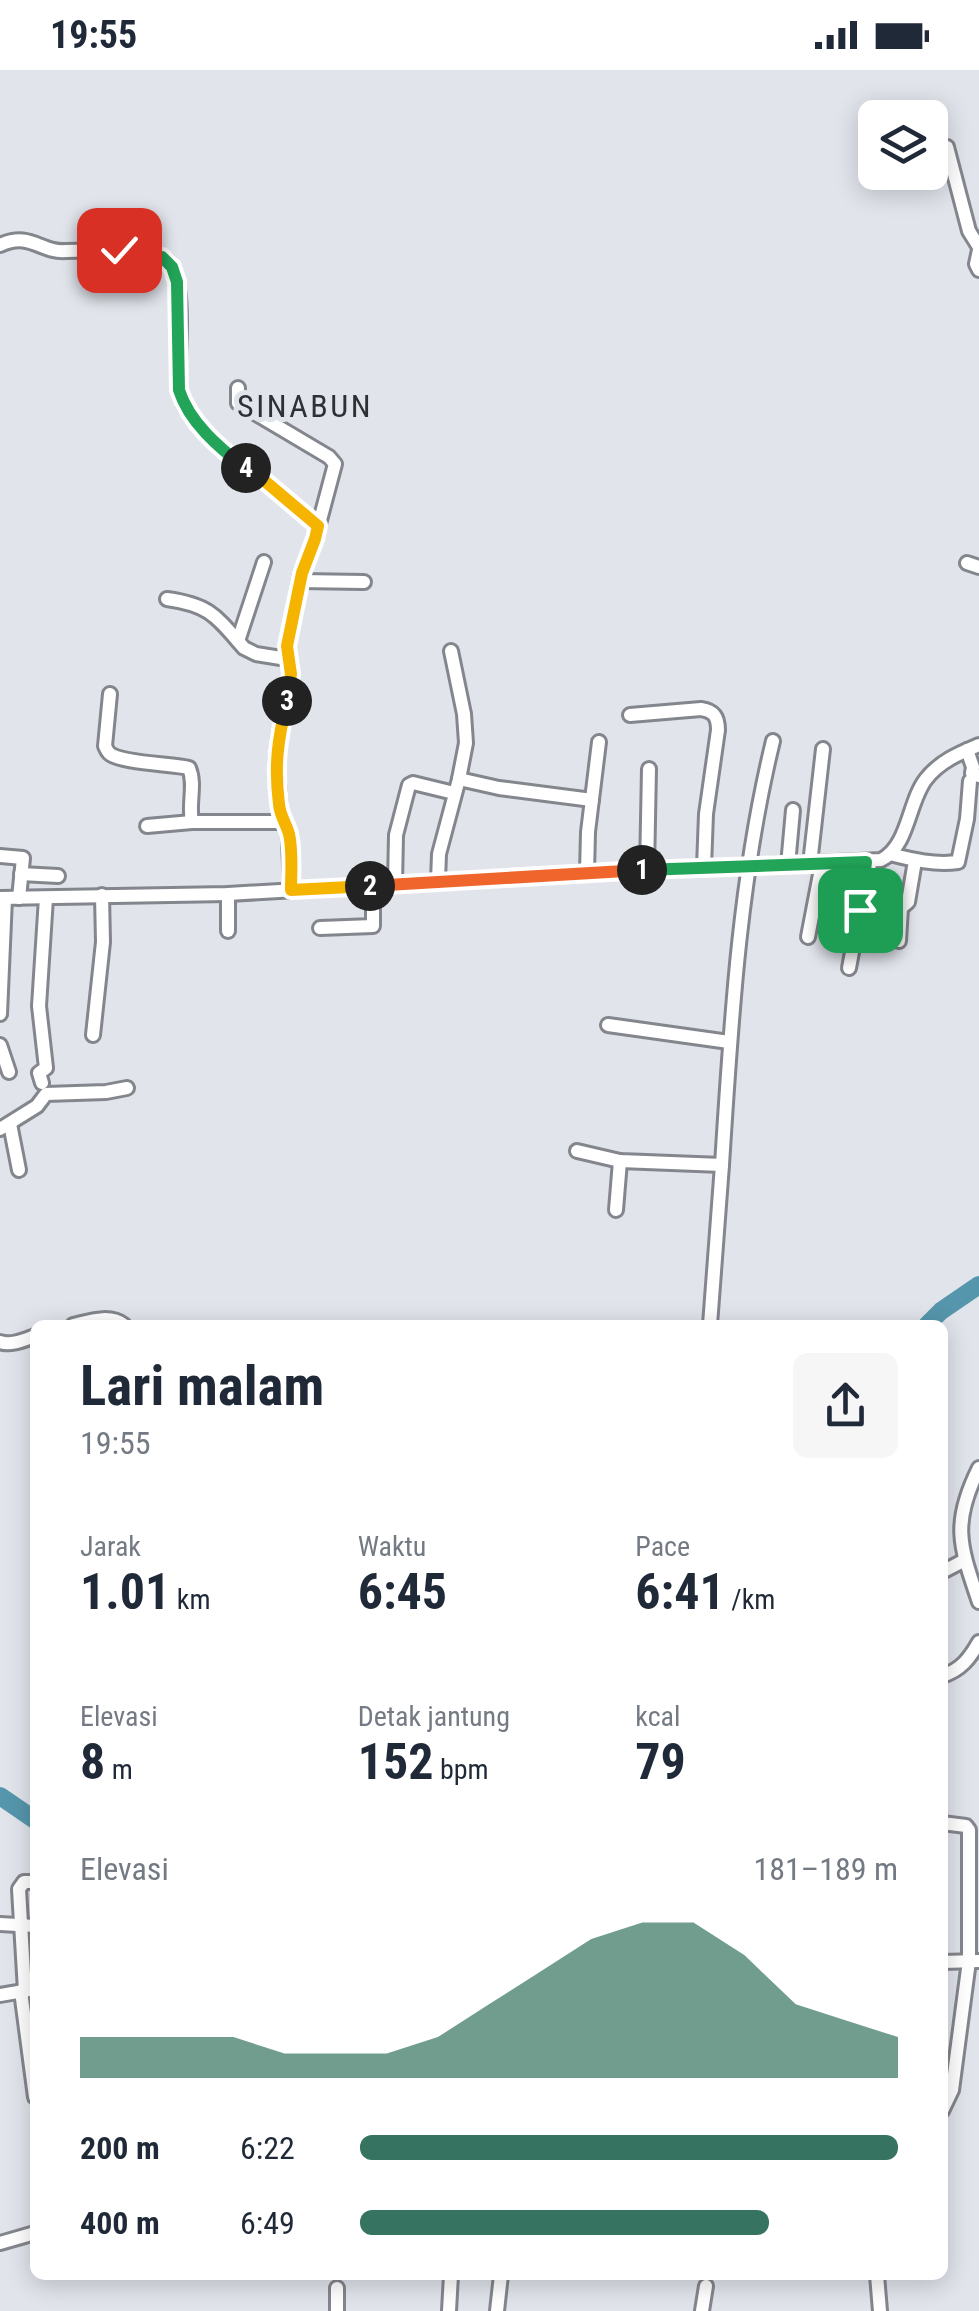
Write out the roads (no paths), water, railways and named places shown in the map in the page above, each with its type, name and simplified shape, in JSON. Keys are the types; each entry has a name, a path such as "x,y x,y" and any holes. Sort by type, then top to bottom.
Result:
{"street":[{"path":"948,151 969,231 979,249 979,270"},
{"path":"0,245 28,241 60,251 119,250 167,260 177,282 179,390 184,404 232,458 318,526"},
{"path":"238,388 238,403 335,464 300,581 287,646 290,686 276,750 278,804 290,840 291,890"},
{"path":"238,642 264,562"},
{"path":"300,581 364,582"},
{"path":"167,599 192,602 210,611 244,648 256,654 287,659"},
{"path":"438,882 439,854 466,743 450,651"},
{"path":"110,694 107,752 130,760 190,768 192,822"},
{"path":"630,715 702,709 716,717 718,730 706,814 704,867"},
{"path":"710,1320 729,1042 757,815 774,741"},
{"path":"587,872 598,742"},
{"path":"8,898 228,894 587,872 866,862 890,854 924,781 942,763 973,748 975,779 958,861 915,861 890,854"},
{"path":"808,937 822,750"},
{"path":"647,870 648,769"},
{"path":"396,884 396,835 409,786 413,784 498,788 592,800"},
{"path":"788,865 794,810"},
{"path":"147,826 282,822"},
{"path":"0,856 23,858 22,874 8,898 0,1014"},
{"path":"899,942 901,908 908,902 915,861"},
{"path":"849,968 866,862"},
{"path":"22,874 58,876"},
{"path":"320,928 372,926 373,886"},
{"path":"228,894 228,931"},
{"path":"93,1035 102,896"},
{"path":"42,1082 39,1072 46,1068 39,989 46,898"},
{"path":"608,1024 729,1042"},
{"path":"0,1045 9,1072"},
{"path":"18,1170 5,1127 38,1106 46,1094 127,1088"},
{"path":"577,1152 620,1162 722,1166"},
{"path":"616,1210 620,1162"},
{"path":"0,1342 30,1338"},
{"path":"979,1468 967,1494 960,1533 979,1602"},
{"path":"948,1569 965,1560"},
{"path":"948,1673 960,1668 979,1642"},
{"path":"948,1824 966,1826 970,1832 974,1961 948,2101"},
{"path":"30,1882 20,1886 30,2030"},
{"path":"0,1924 30,1926"},
{"path":"948,1962 974,1961"},
{"path":"0,1996 27,1990"},
{"path":"0,2242 30,2235"},
{"path":"449,2311 451,2280"},
{"path":"497,2311 500,2280"},
{"path":"867,2311 880,2311 878,2280"},
{"path":"702,2311 706,2286"},
{"path":"336,2311 337,2288"}],"waterway":[{"path":"932,1320 979,1285"},
{"path":"0,1796 30,1817"}],"district":[{"name":"SINABUN","path":"305,406"}]}
